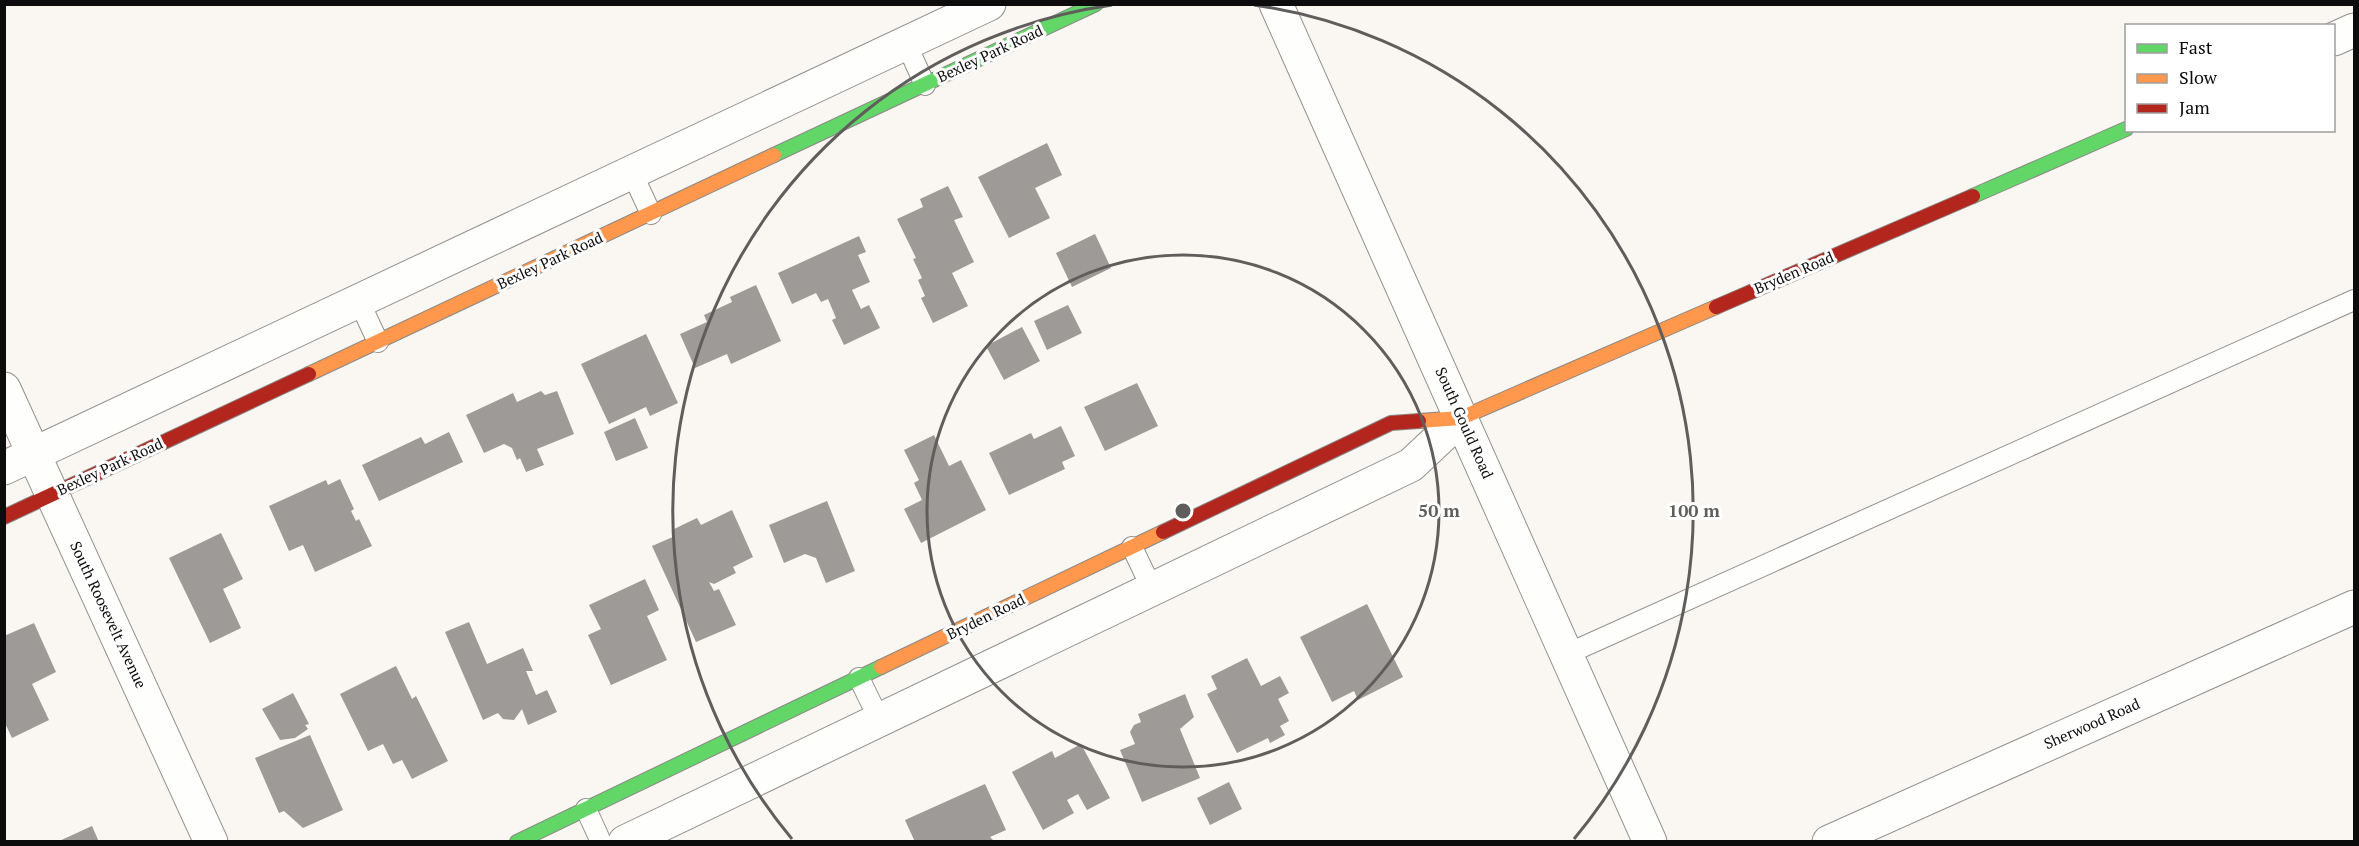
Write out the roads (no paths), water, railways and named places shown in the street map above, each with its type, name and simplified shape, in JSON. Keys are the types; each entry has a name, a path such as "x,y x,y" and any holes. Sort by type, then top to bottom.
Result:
{"street":[{"path":"19,461 989,4"},
{"name":"Bexley Park Road","path":"4,517 1096,4"},
{"name":"South Gould Road","path":"1276,4 1650,842"},
{"path":"2335,39 2355,30"},
{"name":"Bryden Road","path":"517,842 1391,423 1461,418 2125,130"},
{"name":"South Roosevelt Avenue","path":"4,389 19,461 53,494 212,842"},
{"name":"Bryden Road","path":"625,842 1411,465 1461,418"},
{"name":"Sherwood Road","path":"1829,842 2355,607"}],"lane":[{"path":"906,43 926,85"},
{"path":"632,173 651,214"},
{"path":"1567,654 2355,300"},
{"path":"358,301 378,342"},
{"path":"1132,547 1152,589"},
{"path":"859,678 879,719"},
{"path":"586,809 601,842"}]}
